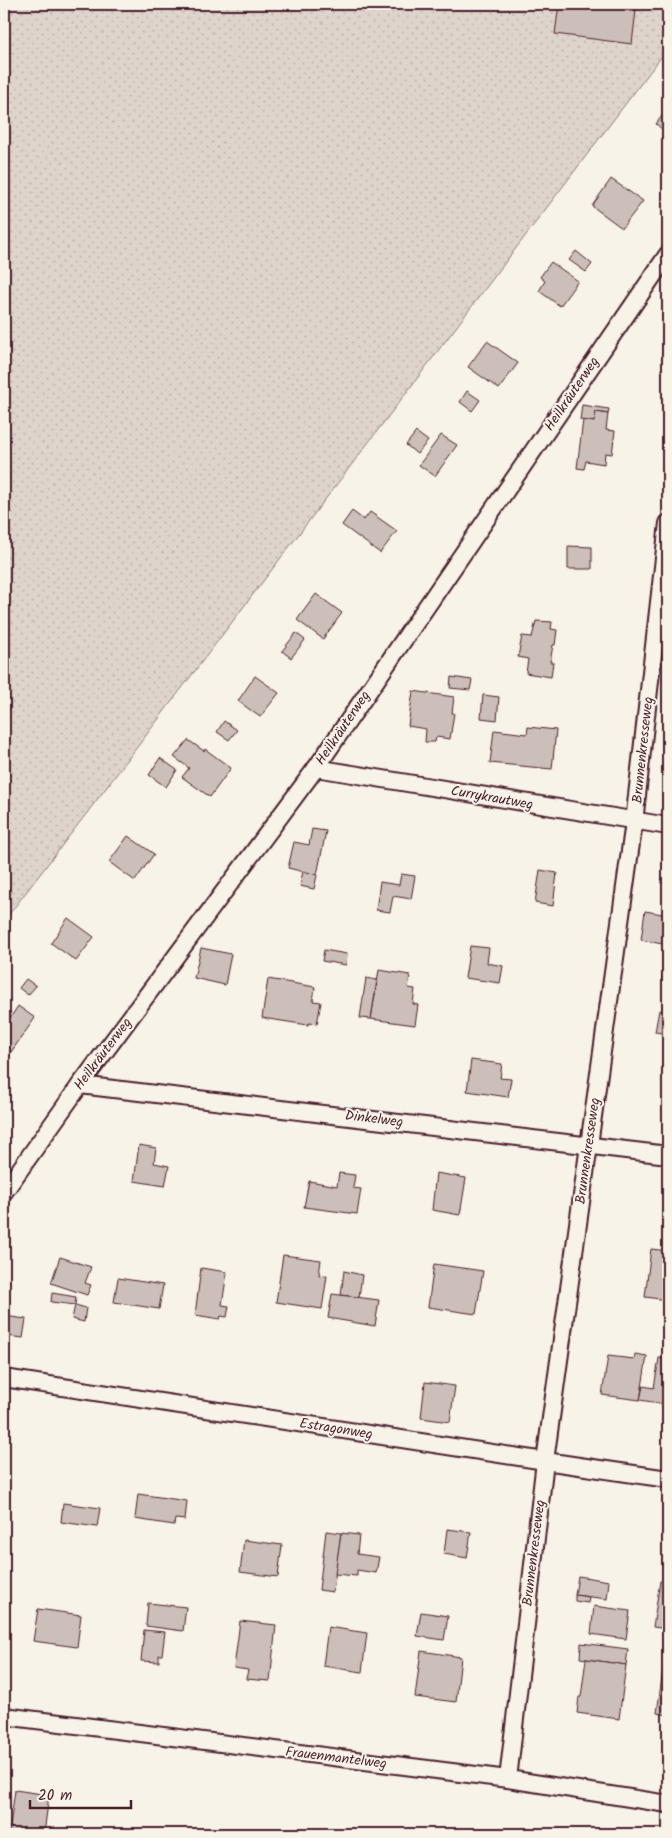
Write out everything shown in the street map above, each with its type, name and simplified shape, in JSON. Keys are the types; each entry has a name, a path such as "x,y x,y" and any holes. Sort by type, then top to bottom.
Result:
{"lane":[{"name":"Heilkräuterweg","path":"4,1192 80,1085 316,768 668,254"},
{"name":"Brunnenkresseweg","path":"508,1780 545,1461 634,822 668,523"},
{"name":"Currykrautweg","path":"316,768 634,822 668,826"},
{"name":"Dinkelweg","path":"80,1085 589,1144 668,1155"},
{"name":"Estragonweg","path":"4,1378 668,1479"},
{"name":"Frauenmantelweg","path":"4,1716 508,1780 668,1804"}],"shaded area":[{"path":"4,4 668,4 668,48 4,921"}],"building":[{"path":"559,4 593,4 636,10 632,44 555,34"},
{"path":"668,108 668,134 656,124"},
{"path":"611,179 643,201 622,228 592,206"},
{"path":"576,251 592,264 586,272 569,260"},
{"path":"551,262 578,281 560,306 539,291 545,281 540,277"},
{"path":"487,341 518,363 499,389 468,367"},
{"path":"467,391 480,400 472,411 460,402"},
{"path":"582,405 609,409 608,414 596,412 594,422 580,420"},
{"path":"596,412 608,414 606,430 615,431 612,454 605,453 604,464 586,461 584,469 577,468 583,420 594,422"},
{"path":"416,432 428,441 417,454 406,445"},
{"path":"441,435 457,445 435,476 419,465"},
{"path":"352,511 364,520 370,512 397,531 380,553 342,525"},
{"path":"568,546 592,547 592,569 568,569"},
{"path":"316,594 342,613 323,639 297,620"},
{"path":"536,621 552,622 551,629 557,630 550,662 553,662 551,677 526,673 528,659 518,657 522,636 532,637"},
{"path":"296,633 305,640 291,658 282,651"},
{"path":"255,676 279,693 260,717 238,701"},
{"path":"451,677 472,680 470,690 450,688"},
{"path":"413,691 454,697 452,713 454,713 450,739 436,737 435,742 425,742 426,729 408,726"},
{"path":"483,695 499,697 497,720 481,718"},
{"path":"224,721 237,730 229,740 217,732"},
{"path":"528,727 556,730 552,769 490,763 494,730 527,734"},
{"path":"188,740 204,751 205,749 231,768 210,797 182,777 189,768 174,757"},
{"path":"160,758 177,770 166,787 149,775"},
{"path":"312,829 326,831 317,875 288,868 294,842 309,845"},
{"path":"128,836 154,854 135,881 109,862"},
{"path":"540,870 557,873 553,906 535,903"},
{"path":"303,871 317,875 314,889 300,886"},
{"path":"401,874 415,876 411,899 393,896 390,912 376,910 380,882 399,885"},
{"path":"645,911 668,915 668,945 641,940"},
{"path":"68,918 94,937 76,961 51,943"},
{"path":"470,946 489,948 487,963 503,966 500,983 465,978"},
{"path":"201,948 231,954 225,985 194,978"},
{"path":"324,950 347,954 346,965 322,961"},
{"path":"664,958 668,959 668,981 662,980"},
{"path":"379,970 410,975 408,988 415,989 413,1004 418,1005 415,1025 371,1019"},
{"path":"366,978 377,980 371,1019 360,1018"},
{"path":"26,979 36,986 28,995 19,988"},
{"path":"268,979 315,987 313,1001 321,1002 317,1024 309,1023 308,1025 262,1018"},
{"path":"18,1006 35,1018 11,1052 4,1047 4,1027"},
{"path":"659,1010 668,1012 668,1034 655,1032"},
{"path":"471,1060 502,1064 500,1078 511,1079 508,1097 467,1091"},
{"path":"139,1145 156,1148 154,1163 169,1166 165,1186 134,1181"},
{"path":"339,1173 355,1175 353,1188 361,1189 357,1214 304,1207 309,1181 337,1186"},
{"path":"436,1173 466,1178 460,1215 432,1210"},
{"path":"651,1249 668,1251 668,1300 645,1297"},
{"path":"283,1255 321,1260 319,1275 327,1276 322,1309 276,1302"},
{"path":"60,1257 91,1267 85,1283 91,1285 87,1295 51,1283"},
{"path":"434,1264 483,1271 476,1314 428,1307"},
{"path":"201,1268 227,1272 222,1305 229,1306 227,1317 221,1316 220,1319 195,1315"},
{"path":"344,1271 362,1275 359,1297 341,1295"},
{"path":"118,1278 163,1285 159,1309 114,1302"},
{"path":"52,1293 76,1297 75,1305 51,1302"},
{"path":"332,1294 379,1300 375,1326 328,1318"},
{"path":"75,1305 86,1308 84,1322 72,1319"},
{"path":"4,1316 26,1319 23,1338 7,1336 4,1352"},
{"path":"635,1354 647,1356 640,1400 602,1395 608,1356 634,1359"},
{"path":"659,1358 668,1359 668,1376 664,1404 640,1400 643,1386 654,1388"},
{"path":"425,1382 455,1386 450,1422 421,1418"},
{"path":"138,1494 187,1501 185,1520 175,1519 174,1525 135,1519"},
{"path":"63,1503 100,1508 97,1527 61,1522"},
{"path":"447,1529 471,1532 467,1558 444,1554"},
{"path":"326,1531 341,1533 333,1592 319,1590"},
{"path":"341,1533 359,1535 357,1554 379,1557 376,1573 357,1570 357,1576 335,1574"},
{"path":"244,1540 282,1545 278,1577 240,1572"},
{"path":"578,1576 609,1581 607,1599 575,1595"},
{"path":"660,1581 668,1583 668,1629 653,1627"},
{"path":"575,1595 589,1597 588,1603 575,1601"},
{"path":"148,1603 186,1607 183,1631 146,1626"},
{"path":"594,1606 630,1611 626,1639 591,1634"},
{"path":"38,1609 81,1615 77,1647 33,1641"},
{"path":"421,1612 448,1616 444,1640 417,1636"},
{"path":"240,1621 276,1625 270,1681 246,1679 248,1670 234,1668"},
{"path":"328,1627 367,1633 362,1672 323,1666"},
{"path":"144,1630 165,1632 162,1655 159,1655 159,1662 141,1661"},
{"path":"581,1643 628,1649 626,1665 580,1658"},
{"path":"421,1651 461,1657 456,1702 415,1697"},
{"path":"586,1659 626,1665 619,1719 577,1713"},
{"path":"664,1662 668,1662 668,1715 657,1713"},
{"path":"15,1790 49,1795 44,1834 9,1834"},
{"path":"221,1829 247,1833 247,1834 220,1834"},
{"path":"516,1829 563,1834 516,1834"}]}
